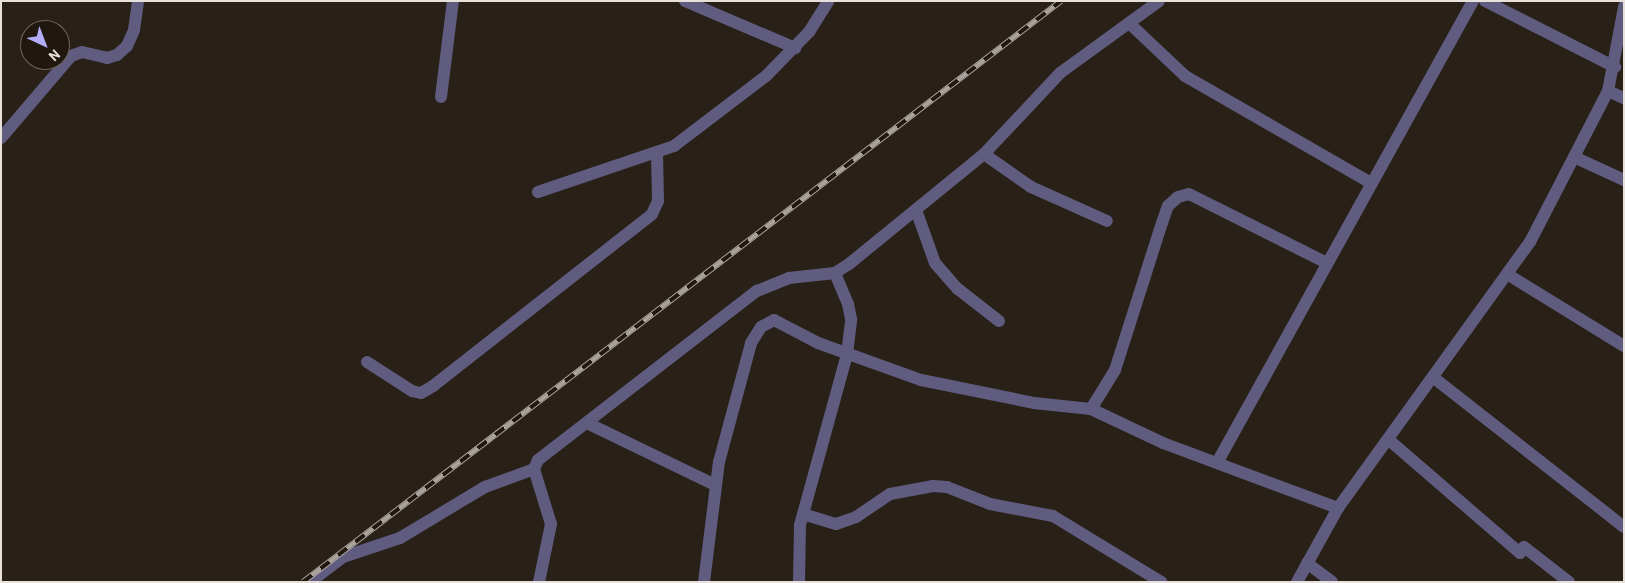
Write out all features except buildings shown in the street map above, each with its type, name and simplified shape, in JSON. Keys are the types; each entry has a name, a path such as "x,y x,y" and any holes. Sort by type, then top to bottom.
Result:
{"street":[{"path":"1,138 71,56 82,52 107,58 118,55 127,46 134,30 138,1"},
{"path":"441,97 453,1"},
{"path":"685,1 710,6 795,48"},
{"path":"538,192 657,154 674,146 758,82 795,48 828,1"},
{"path":"539,582 551,524 534,469 538,460 757,292 789,278 835,273 984,154 1054,78 1159,1"},
{"path":"1218,462 1473,1"},
{"path":"1485,1 1615,67"},
{"path":"1296,582 1338,508 1434,378 1530,242 1608,91 1615,67 1624,7"},
{"path":"1129,23 1185,76 1371,183"},
{"path":"1608,91 1624,98"},
{"path":"367,362 412,391 421,393 433,386 652,214 658,201 657,154"},
{"path":"984,154 1031,187 1107,221"},
{"path":"1574,157 1624,180"},
{"path":"1092,409 1115,370 1168,206 1178,198 1188,194 1327,263"},
{"path":"916,210 935,263 958,289 999,321"},
{"path":"799,582 803,514 847,354 851,319 848,304 835,273"},
{"path":"1507,274 1624,346"},
{"path":"704,582 715,485 751,343 761,327 774,320 818,343 922,380 1034,403 1092,409 1163,443 1338,508"},
{"path":"1434,378 1624,528"},
{"path":"587,423 715,485"},
{"path":"1388,440 1520,553 1524,547 1569,582"},
{"path":"310,582 343,557 412,533 486,487 534,469"},
{"path":"803,514 836,524 856,517 890,494 932,486 947,487 990,504 1053,516 1161,582"},
{"path":"1307,563 1332,582"}],"railway":[{"path":"303,582 1061,1"}]}
